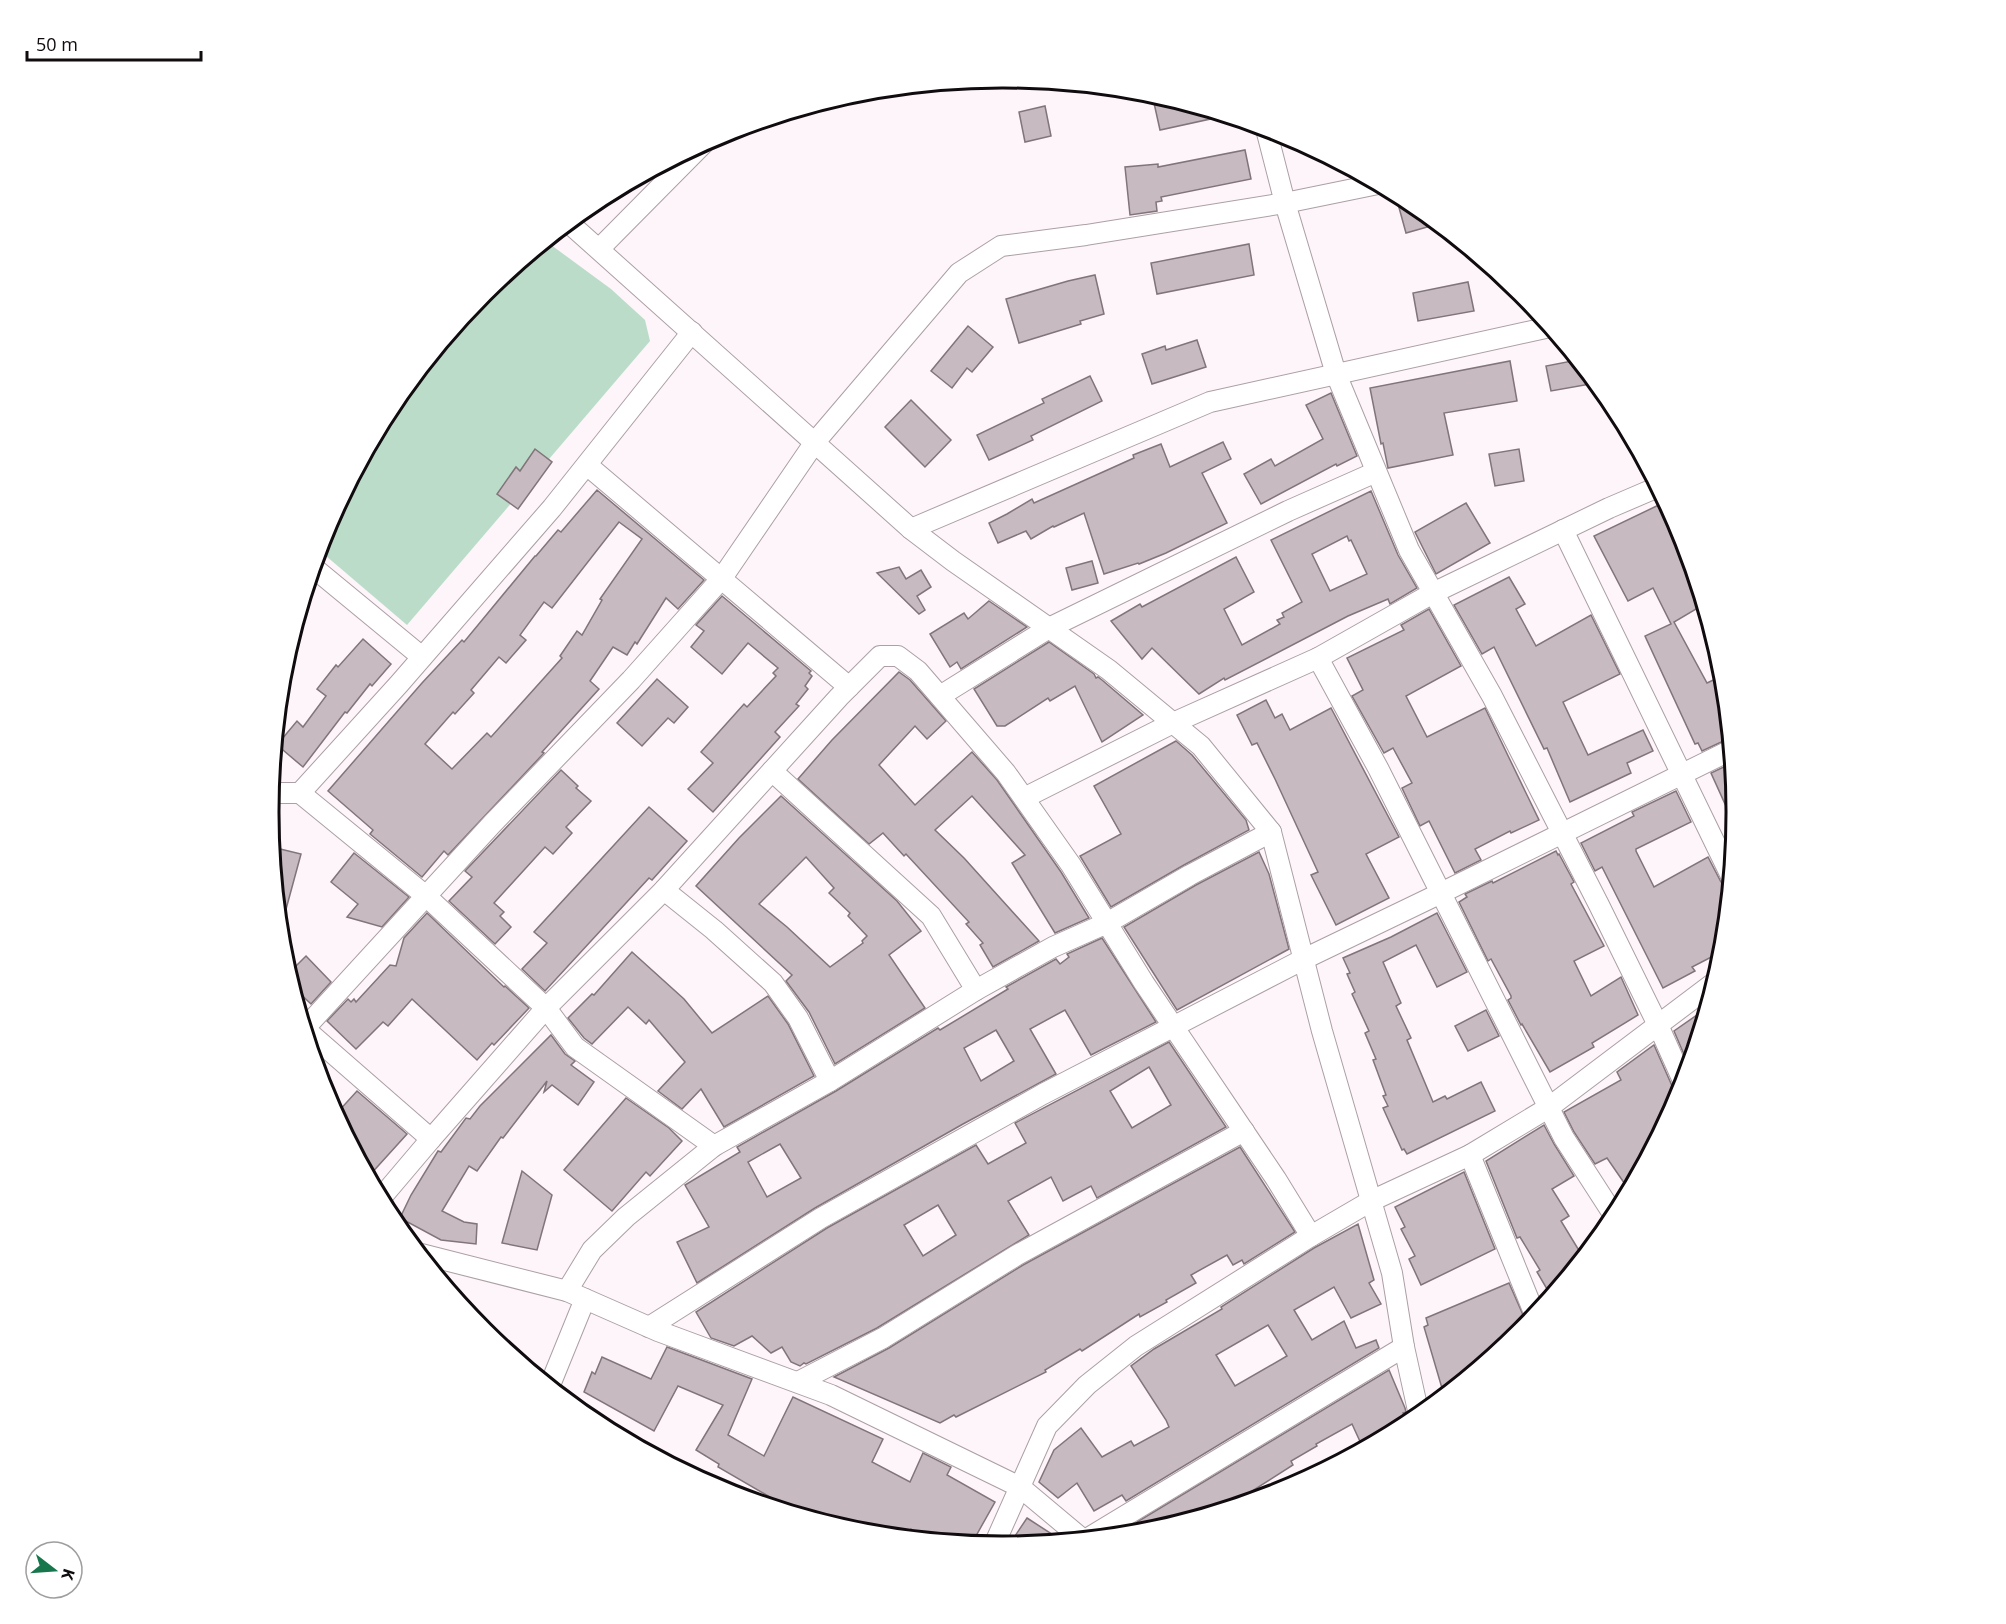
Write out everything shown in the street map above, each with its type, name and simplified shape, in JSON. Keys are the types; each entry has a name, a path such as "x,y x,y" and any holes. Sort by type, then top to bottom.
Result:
{"street":[{"path":"1269,140 1285,203 1336,374 1409,550 1492,696 1658,1025 1678,1070"},
{"path":"599,249 685,162"},
{"path":"311,1023 492,824 631,680 722,578 815,442 958,273 1000,246 1086,235 1285,203 1367,186"},
{"path":"576,228 911,529 1109,670 1201,746 1271,832 1392,1273 1404,1347 1417,1405"},
{"path":"911,529 1210,402 1541,329"},
{"path":"300,793 422,657 587,465 692,332"},
{"path":"587,465 849,687"},
{"path":"940,696 1049,628 1288,511 1376,472"},
{"path":"1024,798 1173,723 1318,658 1433,593 1651,490"},
{"path":"1563,530 1725,863"},
{"path":"320,573 422,657"},
{"path":"387,1191 546,1008 664,890 849,687 880,656 898,656 918,671 1006,773 1024,798 1071,865 1107,924 1276,1179 1311,1236"},
{"path":"1318,658 1378,768 1548,1108 1564,1138 1609,1207"},
{"path":"649,1327 821,1218 1043,1094 1304,959 1724,753"},
{"path":"772,771 931,916 976,990"},
{"path":"280,793 300,793 426,896 546,1008 575,1047 714,1146"},
{"path":"567,1290 592,1250 626,1217 714,1146 830,1081 976,990 1053,947 1107,924 1190,875 1271,832"},
{"path":"664,890 714,930 773,983 798,1018 830,1081"},
{"path":"998,1536 1047,1426 1087,1385 1136,1346 1371,1201 1470,1155 1548,1108 1704,990"},
{"path":"316,1038 431,1139"},
{"path":"798,1382 883,1338 1017,1255 1244,1131"},
{"path":"1470,1155 1531,1306"},
{"path":"433,1257 567,1290 649,1327 831,1395 1020,1487 1073,1532"},
{"path":"553,1378 585,1299"},
{"path":"1105,1528 1404,1347"}],"green space":[{"path":"553,246 611,289 645,320 650,341 407,625 327,557 354,492 401,410 459,335 491,300"}],"building":[{"path":"1154,104 1210,119 1160,130"},
{"path":"1045,106 1051,136 1025,142 1019,112"},
{"path":"1245,150 1251,179 1161,197 1162,201 1156,202 1157,211 1130,215 1125,167 1158,164 1158,167"},
{"path":"1399,206 1428,227 1406,233"},
{"path":"1249,244 1254,275 1157,294 1151,263"},
{"path":"1095,275 1104,314 1080,321 1081,324 1019,343 1006,299"},
{"path":"1468,282 1474,311 1418,321 1413,293"},
{"path":"968,326 993,347 972,372 967,368 952,388 931,371"},
{"path":"1197,340 1206,367 1152,384 1142,354 1165,346 1166,350"},
{"path":"1510,361 1517,401 1444,413 1453,455 1388,468 1370,388"},
{"path":"1569,362 1586,385 1551,391 1546,366"},
{"path":"1090,376 1102,401 1031,436 1033,440 989,460 977,435 1044,403 1042,399"},
{"path":"1331,393 1357,456 1337,466 1336,464 1261,504 1244,474 1271,459 1275,466 1323,439 1306,405"},
{"path":"911,400 951,440 925,467 885,427"},
{"path":"1223,442 1231,459 1202,473 1227,523 1139,564 1104,574 1084,513 1053,526 1031,539 1026,531 998,543 989,523 1032,499 1034,503 1134,458 1133,455 1161,444 1170,467"},
{"path":"535,449 552,462 518,509 497,494 516,467 520,471"},
{"path":"1519,449 1524,481 1495,486 1489,454"},
{"path":"597,490 704,580 678,609 666,598 637,644 635,642 627,655 613,647 590,681 599,689 542,752 544,753 448,855 444,851 422,877 370,834 373,830 328,791 422,683 462,640 464,642 558,530 561,532","holes":["619,522 642,539 600,599 602,600 582,635 577,631 560,656 562,658 491,737 487,733 452,769 425,744 453,712 455,714 474,693 471,690 499,657 506,663 526,640 520,635 544,602 552,608"]},
{"path":"1371,491 1398,555 1417,588 1390,604 1388,599 1348,616 1225,680 1224,678 1199,694 1152,648 1142,659 1111,621 1140,604 1142,607 1236,557 1254,592 1224,609 1242,645 1280,624 1277,620 1284,617 1282,613 1302,602 1271,540","holes":["1347,536 1349,541 1351,540 1367,574 1330,591 1312,554"]},
{"path":"1466,503 1490,543 1436,574 1415,532"},
{"path":"1658,505 1688,579 1697,609 1674,622 1707,683 1714,680 1722,741 1702,751 1698,743 1695,744 1645,636 1671,624 1653,588 1628,601 1594,536"},
{"path":"1092,561 1098,583 1072,590 1066,568"},
{"path":"899,567 906,579 921,570 931,587 917,596 925,610 919,614 877,573"},
{"path":"1509,577 1525,604 1516,609 1536,646 1591,615 1620,674 1563,702 1588,755 1643,730 1653,751 1627,763 1631,773 1570,802 1547,748 1544,749 1494,647 1482,654 1454,605"},
{"path":"722,596 811,671 809,673 812,676 805,686 808,689 796,704 799,706 775,732 780,737 713,812 688,789 713,763 701,752 744,704 747,707 776,676 773,673 778,668 748,643 722,674 691,647 704,631 696,625"},
{"path":"989,601 1027,627 961,669 957,662 950,667 930,634 964,613 968,619"},
{"path":"1429,609 1461,666 1406,696 1427,737 1485,708 1539,820 1511,833 1510,831 1475,849 1481,860 1455,873 1429,821 1420,826 1402,788 1412,783 1393,748 1384,753 1352,696 1363,690 1347,658 1404,630 1401,625"},
{"path":"363,639 391,664 372,686 370,684 347,713 345,712 303,767 283,750 284,737 297,721 303,727 326,696 317,689 336,665 338,667"},
{"path":"1049,642 1094,674 1096,678 1102,680 1143,715 1102,742 1075,686 1050,701 1048,698 1005,726 997,726 974,689"},
{"path":"899,672 910,680 946,721 927,739 915,726 879,765 915,805 972,752 997,780 1061,872 1089,918 1055,933 1012,863 1025,855 972,796 935,830 964,858 1039,941 993,967 980,945 983,943 966,924 969,922 906,854 904,856 883,833 869,844 798,779 832,740"},
{"path":"657,679 688,707 674,723 668,718 642,746 617,723"},
{"path":"1266,700 1275,718 1282,714 1290,730 1331,708 1399,837 1366,854 1389,898 1336,925 1311,875 1318,872 1275,779 1257,743 1252,745 1237,715"},
{"path":"1176,741 1192,755 1246,820 1249,830 1111,907 1080,856 1121,834 1094,786"},
{"path":"1725,766 1726,806 1711,773"},
{"path":"561,770 591,801 566,827 572,833 553,854 545,847 494,903 504,912 500,916 511,927 495,944 449,901 472,877 465,871"},
{"path":"1676,791 1691,822 1636,849 1654,887 1708,857 1722,883 1712,957 1692,967 1695,971 1663,988 1602,867 1595,871 1581,843 1634,816 1632,812"},
{"path":"781,796 897,901 921,931 889,955 925,1008 835,1064 809,1012 786,981 792,975 696,886","holes":["806,857 834,888 829,893 850,913 848,916 867,936 862,941 863,943 830,967 759,904"]},
{"path":"649,807 687,841 652,880 649,878 545,991 522,969 547,943 534,932"},
{"path":"281,849 301,854 286,908"},
{"path":"1556,851 1574,882 1571,884 1604,946 1574,961 1591,996 1621,977 1638,1015 1592,1043 1594,1047 1550,1072 1521,1025 1508,1000 1511,996 1491,959 1488,961 1459,902 1467,897 1465,894 1492,881 1493,883"},
{"path":"1259,852 1269,874 1289,949 1177,1010 1124,927"},
{"path":"354,853 409,897 382,927 347,917 358,904 331,882"},
{"path":"427,913 529,1008 477,1060 412,999 388,1026 383,1022 356,1049 327,1021 348,999 351,1002 354,999 356,1002 390,965 396,966 404,938"},
{"path":"1437,913 1467,972 1437,987 1416,945 1383,962 1401,1003 1396,1006 1411,1038 1407,1040 1433,1102 1445,1096 1447,1099 1481,1082 1495,1111 1407,1154 1404,1149 1402,1150 1383,1108 1388,1106 1383,1096 1386,1095 1373,1060 1376,1059 1365,1033 1369,1031 1352,994 1355,992 1343,958"},
{"path":"1102,938 1156,1022 1091,1055 1065,1010 1030,1029 1056,1074 815,1208 697,1283 677,1242 709,1227 685,1185 740,1152 737,1147 836,1091 938,1028 940,1030 1008,989 1006,987 1056,959 1060,964 1069,957 1067,954","holes":["996,1030 1014,1061 981,1081 964,1048","780,1144 801,1178 767,1197 748,1162"]},
{"path":"632,952 684,999 712,1033 768,996 788,1024 814,1076 724,1127 701,1089 682,1109 658,1091 685,1062 649,1020 646,1024 628,1007 592,1044 584,1038 568,1018 592,994 594,995"},
{"path":"306,956 331,982 311,1004 303,997 296,966"},
{"path":"1486,1010 1499,1036 1468,1051 1455,1026"},
{"path":"1697,1015 1684,1055 1674,1031"},
{"path":"551,1035 565,1054 575,1061 571,1065 594,1082 578,1105 552,1085 544,1092 547,1081 503,1138 501,1137 477,1171 469,1166 442,1211 464,1222 477,1224 476,1244 441,1240 407,1222 402,1215 438,1151 441,1152 466,1118 470,1119 480,1106"},
{"path":"1169,1042 1226,1127 1097,1198 1091,1186 1063,1201 1051,1177 1008,1201 1029,1235 877,1328 806,1364 800,1366 791,1362 782,1347 771,1353 752,1336 734,1346 711,1338 696,1312 827,1228 976,1145 988,1164 1026,1143 1015,1123","holes":["1149,1067 1171,1105 1132,1128 1110,1091","938,1205 956,1235 923,1256 904,1225"]},
{"path":"1654,1045 1672,1086 1652,1132 1624,1183 1607,1158 1595,1164 1564,1112 1621,1080 1617,1072"},
{"path":"357,1091 407,1134 374,1170 354,1132 343,1107"},
{"path":"626,1098 669,1128 682,1141 650,1176 646,1172 612,1211 564,1170"},
{"path":"1544,1125 1574,1176 1552,1189 1569,1216 1561,1221 1579,1250 1547,1289 1537,1272 1540,1270 1520,1237 1517,1238 1486,1161"},
{"path":"1240,1147 1295,1232 1244,1264 1242,1260 1233,1265 1227,1255 1191,1275 1196,1283 1166,1300 1167,1302 1140,1317 1139,1314 1082,1351 1080,1349 1045,1370 1046,1372 940,1423 834,1377 889,1348 1023,1265"},
{"path":"522,1171 552,1195 537,1250 502,1243"},
{"path":"1464,1172 1495,1249 1421,1285 1409,1259 1415,1256 1401,1229 1405,1227 1395,1207"},
{"path":"1358,1224 1374,1280 1369,1283 1381,1304 1351,1318 1334,1287 1294,1310 1312,1340 1344,1321 1356,1348 1376,1340 1379,1348 1126,1501 1122,1495 1094,1511 1077,1483 1058,1498 1039,1482 1054,1450 1081,1428 1102,1457 1131,1441 1134,1446 1169,1427 1131,1366 1154,1349 1222,1309 1221,1307 1314,1248","holes":["1268,1325 1287,1356 1235,1386 1216,1355"]},
{"path":"1509,1283 1523,1315 1480,1356 1442,1387 1424,1327 1428,1325 1426,1318"},
{"path":"667,1347 752,1379 728,1435 764,1456 793,1397 883,1439 872,1462 910,1482 923,1453 951,1467 947,1475 995,1502 977,1535 862,1522 770,1497 718,1467 719,1464 696,1450 723,1405 678,1386 654,1431 584,1392 592,1372 595,1374 602,1357 651,1379"},
{"path":"1389,1370 1406,1412 1365,1439 1360,1442 1352,1424 1316,1444 1317,1446 1291,1461 1293,1465 1253,1490 1190,1511 1137,1522"},
{"path":"1027,1518 1051,1534 1050,1534 1015,1535"}]}
